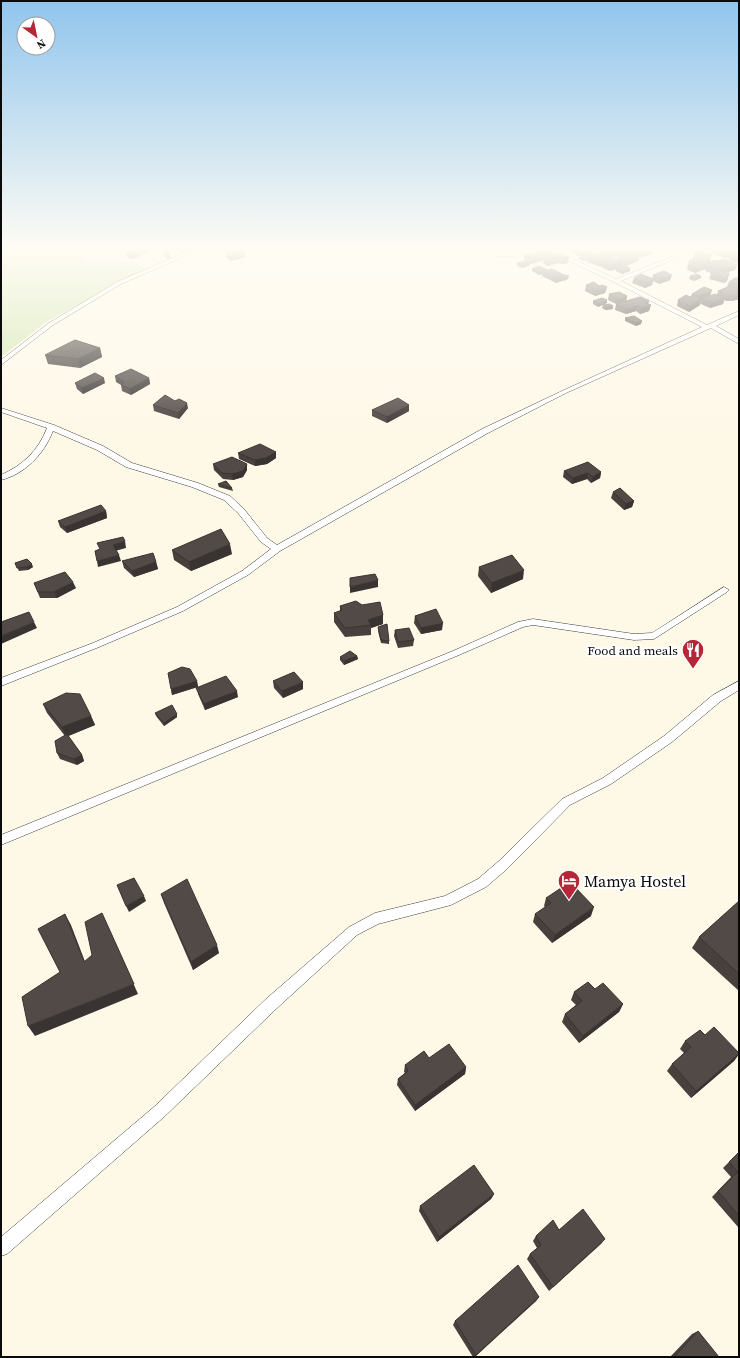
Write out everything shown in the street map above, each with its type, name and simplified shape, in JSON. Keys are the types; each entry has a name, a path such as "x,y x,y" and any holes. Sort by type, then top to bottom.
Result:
{"street":[{"path":"1,363 51,324 75,310"},
{"path":"676,310 739,342"},
{"path":"1,682 96,645 180,609 245,573 277,549 485,431 564,392 708,326 737,315"},
{"path":"1,410 51,427 100,448 129,465 195,485 226,498 241,511 264,540 277,549"},
{"path":"1,478 26,465 36,456 47,439 51,427"},
{"path":"1,840 456,653 521,624 533,622 634,638 645,638 654,636 724,590"},
{"path":"1,1248 160,1111 271,1004 353,931 375,919 447,901 482,883 503,865 566,802 607,781 668,739 717,698 739,685"}],"green space":[{"path":"1,310 68,310 46,322 1,357"}],"building":[{"path":"634,316 642,321 636,323 625,318"},
{"path":"75,340 100,348 78,359 45,355"},
{"path":"131,369 149,378 130,389 121,385 124,382 115,376"},
{"path":"95,373 104,378 82,388 75,383"},
{"path":"165,395 175,401 179,399 187,403 178,413 153,405"},
{"path":"398,398 409,405 387,417 372,410"},
{"path":"260,444 276,452 266,458 255,460 238,453"},
{"path":"232,457 247,464 243,471 232,474 222,473 213,464"},
{"path":"588,462 601,472 593,477 588,473 573,478 564,471"},
{"path":"226,481 232,488 218,484"},
{"path":"620,488 634,501 626,504 613,492"},
{"path":"101,505 106,511 65,527 58,521"},
{"path":"221,529 230,544 189,562 172,550"},
{"path":"123,537 125,541 113,545 119,555 97,561 95,551 100,549 97,543"},
{"path":"153,553 156,562 132,571 122,561"},
{"path":"512,555 524,570 492,583 479,567"},
{"path":"27,559 32,564 27,567 17,568 15,563"},
{"path":"65,572 73,582 54,592 38,592 34,583"},
{"path":"375,574 378,580 350,587 350,578"},
{"path":"356,601 362,605 380,602 383,615 368,620 371,625 345,628 334,613 342,610 340,606"},
{"path":"436,609 443,623 421,628 415,616"},
{"path":"29,612 34,622 1,636 1,622"},
{"path":"387,624 389,641 381,640 378,627"},
{"path":"409,628 414,640 398,642 395,630"},
{"path":"350,651 357,656 344,661 340,657"},
{"path":"182,667 190,669 197,681 171,689 168,673"},
{"path":"294,672 303,682 282,691 273,681"},
{"path":"226,676 237,691 204,704 196,688"},
{"path":"66,693 80,694 91,716 62,727 43,704"},
{"path":"172,705 177,714 164,723 155,713"},
{"path":"67,734 82,755 74,759 57,753 55,741"},
{"path":"134,878 144,896 126,906 117,885"},
{"path":"187,879 217,945 191,962 161,894"},
{"path":"574,886 594,907 555,935 535,914 551,903 546,898 561,888 565,892"},
{"path":"739,901 739,974 699,937"},
{"path":"102,913 134,984 28,1026 22,997 60,972 38,929 65,914 84,962 92,955 85,922"},
{"path":"588,982 595,989 603,983 623,1004 583,1036 565,1014 582,1001 574,992"},
{"path":"714,1027 739,1054 696,1091 672,1064 691,1047 685,1041 700,1030 705,1035"},
{"path":"449,1044 466,1067 415,1105 398,1079 408,1071 405,1065 424,1051 429,1058"},
{"path":"739,1152 739,1216 718,1191 738,1172 729,1162"},
{"path":"474,1165 494,1194 439,1237 420,1206"},
{"path":"583,1209 605,1239 553,1287 530,1254 541,1245 536,1236 553,1220 559,1230"},
{"path":"518,1265 539,1297 476,1355 455,1321"},
{"path":"698,1331 719,1357 674,1357"}],"place":[{"name":"Food and meals","path":"693,670"},
{"name":"Mamya Hostel","path":"569,900"}]}
